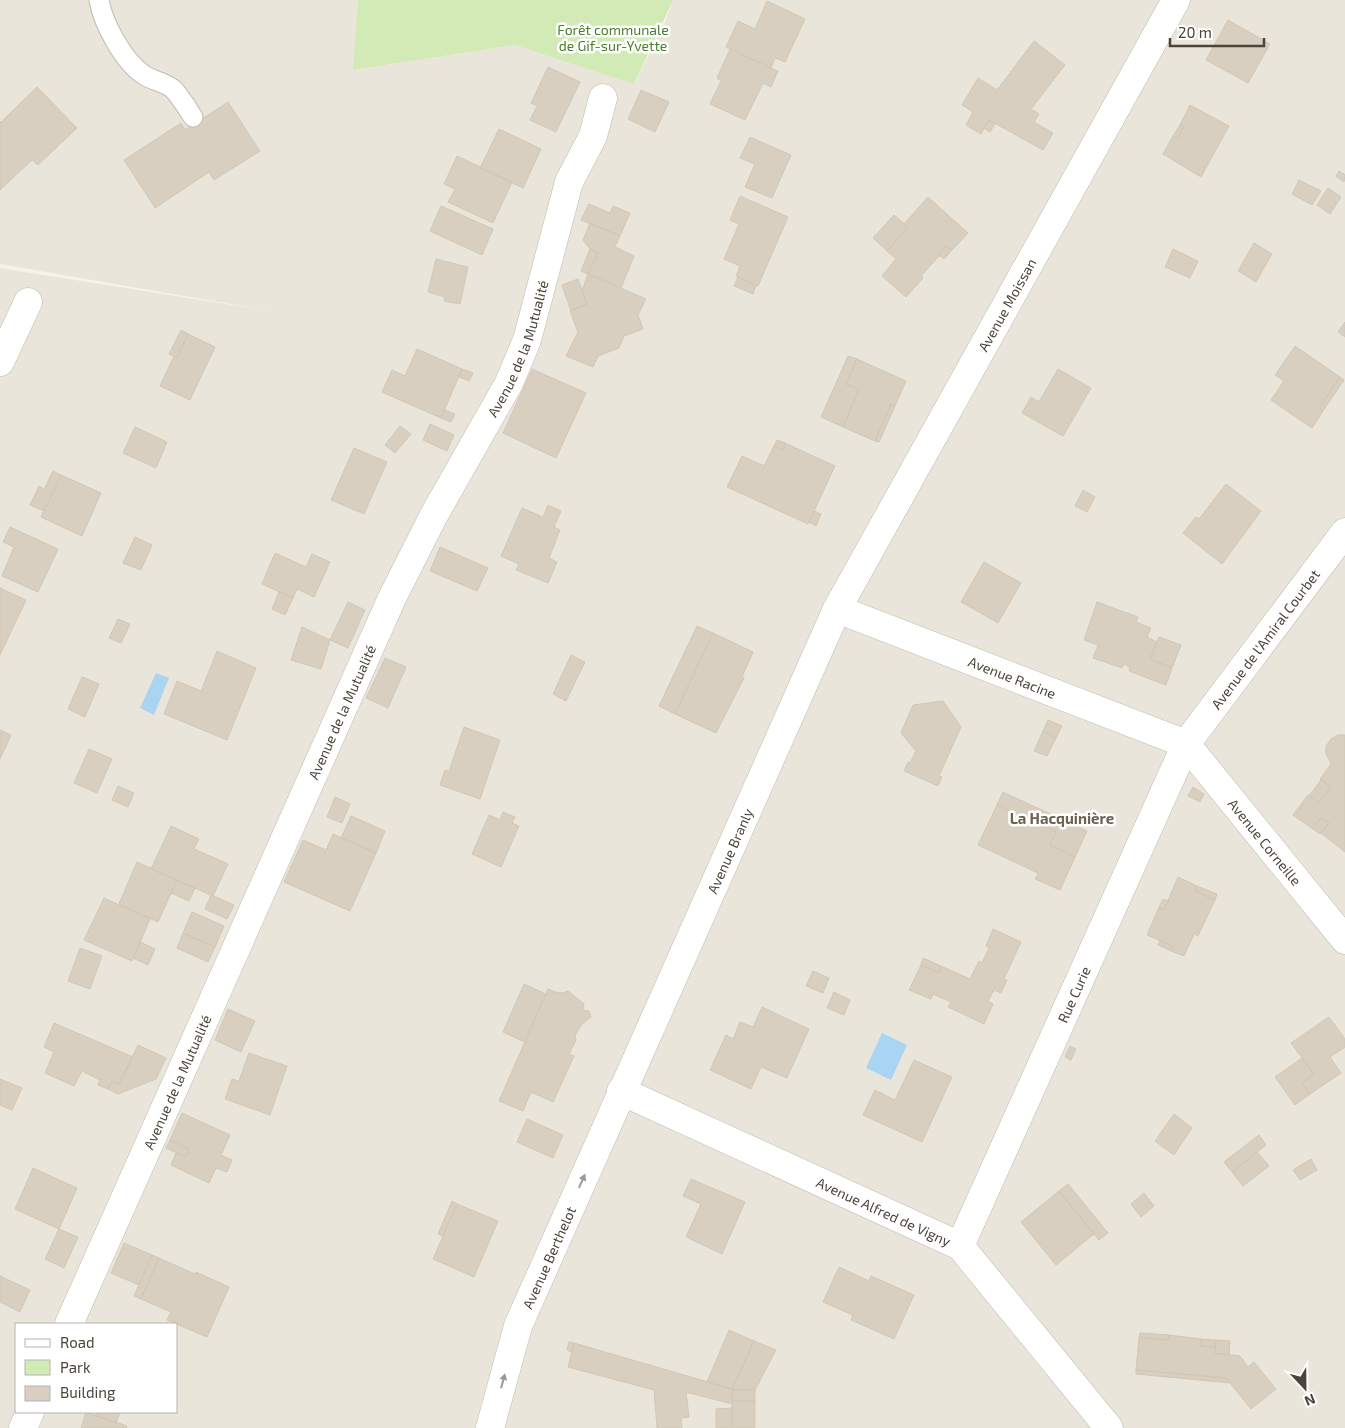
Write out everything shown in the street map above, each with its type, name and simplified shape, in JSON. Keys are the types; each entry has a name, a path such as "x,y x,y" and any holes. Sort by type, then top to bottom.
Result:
{"street":[{"name":"Avenue Moissan","path":"837,609 1176,0"},
{"name":"Avenue de la Mutualité","path":"68,1323 392,598 434,515 509,383 527,340 569,182 593,136 603,98"},
{"path":"0,362 28,302"},
{"name":"Avenue de l'Amiral Courbet","path":"1186,744 1345,532"},
{"name":"Avenue Racine","path":"837,609 1186,744"},
{"name":"Avenue Branly","path":"622,1090 837,609"},
{"name":"Avenue Corneille","path":"1186,744 1345,940"},
{"name":"Rue Curie","path":"960,1246 1186,744"},
{"name":"Avenue Alfred de Vigny","path":"622,1090 960,1246 1109,1428"},
{"name":"Avenue Berthelot","path":"490,1428 518,1326 622,1090"},
{"path":"22,1428 30,1413"}],"lane":[{"path":"99,0 109,30 124,54 144,75 172,88 193,117"}],"shaded area":[{"path":"0,0 358,0 354,70 515,45 612,74 634,84 665,22 673,0 1345,0 1345,1428 0,1428 0,268 270,311 0,264"}],"green space":[{"name":"Forêt communale de Gif-sur-Yvette","path":"358,0 673,0 634,84 515,45 353,70"}],"water":[{"path":"156,673 169,678 154,715 140,708"},
{"path":"882,1033 907,1045 891,1080 866,1068"}],"building":[{"path":"767,1 805,19 785,62 775,58 771,68 726,47 738,21 755,29"},
{"path":"1228,20 1270,44 1248,83 1206,60"},
{"path":"1034,41 1065,65 1031,109 1039,114 1034,122 1053,133 1043,150 989,120 981,134 966,125 973,112 962,105 978,78 997,90"},
{"path":"730,49 778,71 771,87 763,83 745,120 710,104 721,81 717,78"},
{"path":"548,67 580,82 556,132 530,120 537,106 531,103"},
{"path":"37,87 77,128 38,165 32,160 0,190 0,121"},
{"path":"641,90 669,102 655,132 628,119"},
{"path":"228,102 260,151 214,180 209,172 155,208 124,160 181,123 185,130"},
{"path":"1190,105 1229,126 1201,177 1163,154 1173,136 1178,138 1184,126 1180,125"},
{"path":"989,120 995,124 990,132 984,128"},
{"path":"1180,125 1184,126 1178,138 1173,136"},
{"path":"499,129 541,149 523,188 480,168"},
{"path":"750,137 791,155 772,198 745,187 755,164 740,158"},
{"path":"457,156 512,182 493,223 448,202 455,189 444,184"},
{"path":"1339,171 1345,175 1344,182 1336,176"},
{"path":"1299,180 1321,191 1312,205 1292,194"},
{"path":"1328,188 1341,197 1330,214 1317,205"},
{"path":"740,196 788,217 758,286 736,276 740,266 724,259 739,224 730,220"},
{"path":"928,197 968,233 952,250 946,246 938,254 940,255 921,276 923,278 906,297 882,276 896,259 887,251 908,227 904,224"},
{"path":"589,204 610,213 613,206 630,213 620,236 581,220"},
{"path":"441,206 493,229 482,255 430,231"},
{"path":"894,215 908,227 887,251 873,238"},
{"path":"590,223 620,236 615,247 634,256 621,288 588,274 598,253 590,249 583,240"},
{"path":"1254,243 1272,254 1256,282 1238,271"},
{"path":"946,246 952,250 944,259 938,254"},
{"path":"590,249 598,253 588,274 581,271"},
{"path":"1173,249 1198,261 1190,278 1165,267"},
{"path":"436,259 468,267 460,304 444,301 445,297 428,292"},
{"path":"588,274 646,299 638,315 643,329 624,336 619,348 598,356 593,367 566,356 578,332 570,311 587,304 582,290"},
{"path":"738,277 756,285 753,294 734,286"},
{"path":"578,279 587,304 571,311 562,285"},
{"path":"1345,322 1345,337 1338,332"},
{"path":"181,330 188,334 177,358 169,354"},
{"path":"188,334 215,347 190,400 160,386 174,356 177,358"},
{"path":"1295,346 1340,377 1319,408 1323,411 1312,428 1271,400 1284,381 1275,375"},
{"path":"417,349 462,369 441,418 382,392 392,370 405,376"},
{"path":"848,356 857,359 846,384 859,389 843,427 821,417"},
{"path":"857,359 906,381 895,406 891,404 875,441 843,427 859,389 846,384"},
{"path":"462,369 473,373 469,381 459,377"},
{"path":"532,369 586,393 556,458 503,433"},
{"path":"1058,369 1091,388 1063,436 1022,413 1031,397 1039,402"},
{"path":"1340,377 1344,380 1323,411 1319,408"},
{"path":"891,404 895,406 879,442 875,441"},
{"path":"444,410 455,414 451,422 441,418"},
{"path":"430,424 454,435 447,451 423,440"},
{"path":"400,426 411,434 395,453 385,445"},
{"path":"135,427 167,442 156,468 123,453"},
{"path":"777,440 785,443 783,450 774,446"},
{"path":"785,443 835,466 808,524 727,487 742,456 764,466 774,446 783,450"},
{"path":"354,448 387,462 364,514 331,500"},
{"path":"53,471 61,475 44,511 30,505 39,486 44,489"},
{"path":"61,475 101,493 82,536 41,517"},
{"path":"1226,484 1261,511 1222,564 1183,533 1196,517 1199,519"},
{"path":"1083,490 1095,497 1087,512 1075,506"},
{"path":"548,505 561,511 554,527 560,530 549,558 557,562 548,583 516,570 519,564 501,556 522,508 543,517"},
{"path":"814,511 821,514 816,526 809,522"},
{"path":"10,527 58,549 38,592 2,576 14,547 3,542"},
{"path":"135,537 152,545 141,570 123,563"},
{"path":"440,547 488,568 477,591 430,571"},
{"path":"275,553 306,567 312,554 330,562 314,597 297,589 293,598 262,584"},
{"path":"984,562 1021,583 998,623 961,602"},
{"path":"0,588 26,600 0,655"},
{"path":"279,592 293,598 285,615 272,609"},
{"path":"348,602 365,610 348,648 330,640"},
{"path":"1097,602 1138,617 1136,622 1151,628 1147,637 1157,642 1150,659 1172,668 1166,685 1129,671 1130,667 1124,664 1122,668 1093,658 1098,645 1084,640"},
{"path":"118,619 130,624 121,643 109,638"},
{"path":"697,626 713,633 675,714 659,706"},
{"path":"302,627 330,640 321,669 291,660"},
{"path":"713,633 753,652 742,677 744,678 716,733 675,714"},
{"path":"1159,637 1181,645 1172,668 1150,659"},
{"path":"217,651 256,668 227,740 164,714 177,681 201,691"},
{"path":"571,655 585,662 566,701 553,694"},
{"path":"385,658 406,667 388,708 366,698"},
{"path":"82,677 99,684 85,717 68,709"},
{"path":"943,701 961,727 939,776 942,777 938,786 904,771 916,751 901,733 913,705"},
{"path":"1048,720 1062,726 1056,738 1043,731"},
{"path":"464,727 500,740 480,799 440,785 445,770 449,771"},
{"path":"0,730 11,735 0,759"},
{"path":"1043,731 1056,738 1047,756 1034,751"},
{"path":"1338,735 1345,735 1345,852 1321,833 1329,823 1321,817 1313,829 1293,815 1308,795 1318,803 1331,787 1320,779 1331,764 1326,754 1326,746 1331,739"},
{"path":"89,749 112,759 97,793 74,783"},
{"path":"1321,780 1331,787 1318,803 1309,796"},
{"path":"118,786 134,793 128,807 112,800"},
{"path":"1193,787 1204,794 1200,802 1188,796"},
{"path":"1003,792 1087,831 1075,857 1050,845 1056,832 997,805"},
{"path":"335,797 350,804 342,823 327,817"},
{"path":"997,805 1056,832 1050,845 1075,857 1060,890 1035,879 1038,873 978,845"},
{"path":"503,812 515,817 512,823 519,826 501,867 472,854 489,815 500,820"},
{"path":"351,816 385,831 376,853 341,838"},
{"path":"1321,817 1329,823 1320,834 1313,829"},
{"path":"171,826 199,839 194,849 228,864 213,896 151,869"},
{"path":"333,834 376,853 350,911 284,882 303,840 326,850"},
{"path":"137,862 177,880 158,922 119,904"},
{"path":"1178,877 1197,886 1195,891 1215,900 1198,936 1194,934 1184,956 1171,951 1173,946 1147,935 1159,907 1164,910"},
{"path":"177,880 195,888 189,901 171,893"},
{"path":"1197,886 1217,894 1215,900 1195,891"},
{"path":"211,895 234,905 227,919 205,909"},
{"path":"104,898 150,919 132,961 84,940"},
{"path":"1163,899 1168,901 1164,910 1159,907"},
{"path":"192,912 224,926 215,947 183,933"},
{"path":"993,929 1021,942 1004,979 1007,980 1001,993 994,990 988,1001 993,1004 984,1024 948,1007 951,1002 933,994 931,999 909,990 921,965 939,973 941,966 970,979 979,961 982,963 989,948 986,946"},
{"path":"183,933 215,947 208,962 177,948"},
{"path":"1160,940 1173,946 1171,951 1158,945"},
{"path":"140,942 155,949 148,965 133,958"},
{"path":"80,948 102,956 90,989 68,981"},
{"path":"923,958 941,966 939,973 921,965"},
{"path":"813,971 829,978 823,993 806,986"},
{"path":"524,984 546,994 525,1042 503,1032"},
{"path":"548,989 563,993 568,991 584,1004 583,1010 589,1011 591,1017 582,1024 575,1035 576,1040 569,1054 574,1056 553,1102 531,1092 523,1111 499,1101"},
{"path":"834,992 850,1000 844,1015 827,1008"},
{"path":"762,1007 809,1029 787,1078 761,1067 751,1089 710,1070 726,1035 733,1039 740,1022 753,1027"},
{"path":"228,1009 255,1021 241,1052 215,1040"},
{"path":"1329,1017 1345,1039 1345,1047 1330,1057 1341,1073 1310,1094 1302,1083 1314,1074 1291,1043"},
{"path":"54,1023 133,1057 119,1084 112,1081 108,1089 98,1085 100,1080 82,1071 74,1086 45,1073 54,1052 44,1047"},
{"path":"138,1045 166,1058 156,1079 118,1094 108,1089 112,1081 119,1084"},
{"path":"1070,1046 1076,1049 1071,1060 1065,1057"},
{"path":"249,1053 287,1066 270,1115 225,1099 232,1079 239,1081"},
{"path":"1302,1058 1314,1074 1302,1083 1310,1094 1295,1105 1275,1077"},
{"path":"914,1060 952,1077 922,1142 863,1115 875,1090 895,1100"},
{"path":"0,1079 22,1088 12,1110 0,1105"},
{"path":"182,1113 230,1135 221,1155 232,1160 227,1172 216,1168 209,1183 171,1165 176,1153 186,1157 189,1149 170,1140"},
{"path":"1174,1114 1192,1128 1174,1155 1155,1141"},
{"path":"527,1119 563,1135 553,1158 517,1142"},
{"path":"1259,1135 1266,1145 1232,1172 1224,1162"},
{"path":"170,1140 189,1149 186,1157 166,1148"},
{"path":"1257,1152 1269,1166 1243,1186 1232,1172"},
{"path":"1311,1159 1317,1170 1300,1180 1293,1170"},
{"path":"33,1168 77,1188 59,1229 15,1209"},
{"path":"691,1179 745,1202 722,1254 686,1237 701,1204 683,1196"},
{"path":"1068,1184 1108,1233 1099,1240 1059,1191"},
{"path":"1059,1191 1094,1234 1056,1265 1021,1222"},
{"path":"1144,1193 1154,1206 1141,1217 1131,1204"},
{"path":"452,1201 457,1204 443,1236 438,1234"},
{"path":"457,1204 498,1221 474,1277 433,1259"},
{"path":"59,1229 78,1237 64,1268 45,1259"},
{"path":"124,1243 152,1255 139,1285 111,1273"},
{"path":"152,1255 159,1258 141,1299 134,1296"},
{"path":"159,1258 229,1287 207,1337 178,1325 178,1323 167,1320 171,1312 141,1299"},
{"path":"839,1267 869,1281 871,1276 914,1295 894,1339 851,1320 853,1315 823,1302"},
{"path":"0,1276 30,1290 20,1312 0,1302"},
{"path":"729,1330 754,1341 732,1389 707,1382"},
{"path":"1140,1333 1169,1335 1169,1340 1139,1337"},
{"path":"1169,1335 1201,1339 1200,1346 1215,1347 1215,1353 1240,1356 1248,1367 1254,1362 1276,1389 1251,1409 1226,1378 1136,1370 1139,1337 1169,1340"},
{"path":"1201,1339 1216,1340 1215,1347 1200,1346"},
{"path":"1216,1340 1230,1341 1229,1355 1215,1353"},
{"path":"754,1341 776,1350 755,1390 732,1390"},
{"path":"569,1342 574,1343 572,1352 567,1350"},
{"path":"574,1343 732,1389 732,1404 686,1392 689,1417 681,1418 682,1428 657,1428 654,1390 568,1367"},
{"path":"1136,1370 1226,1378 1230,1383 1136,1374"},
{"path":"732,1390 755,1390 755,1401 732,1401"},
{"path":"732,1401 755,1401 755,1428 732,1428"},
{"path":"732,1408 732,1428 716,1428 716,1409"},
{"path":"86,1413 127,1426 126,1428 81,1428"},
{"path":"97,1413 120,1413 116,1423 96,1416"}],"district":[{"name":"La Hacquinière","path":"1062,818"}]}
